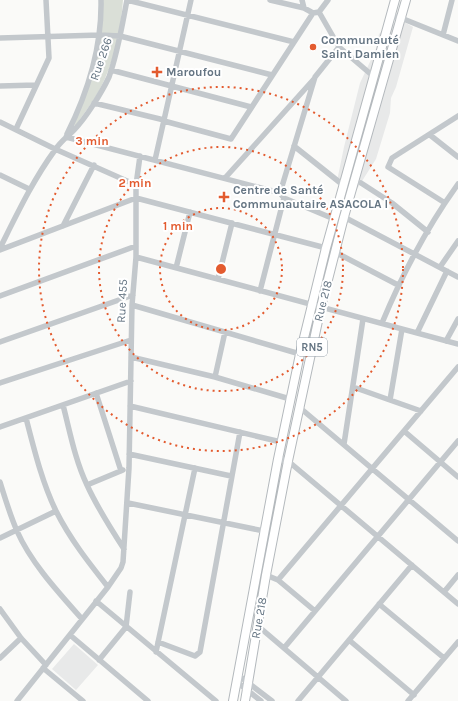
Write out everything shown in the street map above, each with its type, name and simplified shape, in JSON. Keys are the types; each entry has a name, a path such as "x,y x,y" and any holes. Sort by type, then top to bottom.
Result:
{"highway":[{"name":"Rue 218","path":"234,701 281,442 311,305 395,0"},
{"name":"Rue 218","path":"245,701 266,575 299,407 321,307 344,216 406,0"}],"street":[{"path":"16,129 49,58 46,0"},
{"name":"Rue 266","path":"66,137 89,84 100,35 101,0"},
{"path":"127,0 294,42"},
{"name":"Rue 266","path":"0,249 30,189 55,149 74,130 94,103 108,78 120,36 127,0"},
{"path":"155,160 191,0"},
{"path":"270,0 287,2 313,13 319,12 328,0"},
{"path":"302,0 304,8"},
{"path":"443,35 452,0"},
{"path":"319,12 339,47 374,76"},
{"path":"94,103 164,120 231,139 313,13"},
{"path":"390,16 401,18 458,41"},
{"path":"0,38 100,35 120,36 272,75"},
{"path":"225,178 315,77 339,47"},
{"path":"111,70 252,107"},
{"path":"280,193 315,77"},
{"path":"0,86 36,84"},
{"path":"445,203 388,167 392,158 458,117"},
{"path":"0,122 55,149 136,184"},
{"path":"430,135 458,157"},
{"path":"66,137 280,193 284,198 334,219"},
{"path":"294,146 343,185"},
{"name":"Rue 455","path":"108,587 121,568 123,562 128,503 132,305 136,257 136,184 140,156"},
{"path":"63,226 94,165"},
{"path":"0,175 30,189"},
{"path":"361,183 392,203 428,232"},
{"path":"382,324 398,285 445,203 458,184"},
{"path":"0,249 136,198 326,248"},
{"path":"260,291 284,198"},
{"path":"176,268 190,212"},
{"path":"344,216 458,277"},
{"path":"218,279 232,223"},
{"path":"440,267 458,241"},
{"path":"0,296 136,246"},
{"path":"335,252 398,285"},
{"path":"136,257 458,344"},
{"path":"417,333 446,271"},
{"path":"0,342 133,295"},
{"path":"132,305 300,354"},
{"path":"344,444 363,319"},
{"path":"446,341 458,319"},
{"path":"390,400 402,329"},
{"path":"215,377 225,332"},
{"path":"0,383 131,340"},
{"path":"131,357 215,377 290,399"},
{"path":"278,580 458,367"},
{"path":"0,427 131,381"},
{"path":"353,387 421,411"},
{"path":"96,393 121,471"},
{"path":"63,405 76,456 87,485 124,549"},
{"path":"130,406 281,442"},
{"path":"299,407 458,541"},
{"path":"17,701 108,587 81,552 56,511 39,467 26,418"},
{"path":"404,431 458,477"},
{"path":"158,642 195,656 200,652 240,432"},
{"path":"284,648 458,442"},
{"path":"129,454 232,476"},
{"path":"278,460 288,461 458,604"},
{"path":"87,485 129,468"},
{"path":"156,652 195,468"},
{"path":"0,482 16,530 48,578 82,620"},
{"path":"128,503 264,532"},
{"path":"0,538 56,511"},
{"path":"298,701 412,565"},
{"path":"266,575 278,580 315,611"},
{"path":"444,592 458,575"},
{"path":"99,660 126,627 130,592"},
{"path":"96,601 216,701"},
{"path":"380,604 444,658"},
{"path":"0,609 21,638 45,666 80,700"},
{"path":"258,626 346,701"},
{"path":"70,635 148,701"},
{"path":"0,658 21,638"},
{"path":"349,640 414,695"},
{"path":"408,701 458,642"},
{"path":"238,678 272,701"},
{"path":"247,685 261,701"}],"shaded area":[{"path":"102,0 123,0 121,23 116,46 100,89 76,125 73,126 80,111 89,81"},
{"path":"406,23 413,27 396,87 391,98 390,113 376,159 357,189 349,189 337,181 360,83 376,49 379,34 390,24"},
{"path":"74,644 98,665 76,690 52,669"}],"place":[{"name":"Communauté Saint Damien","path":"313,47"},
{"name":"Maroufou","path":"157,72"},
{"name":"Centre de Santé Communautaire ASACOLA I","path":"224,197"}]}
